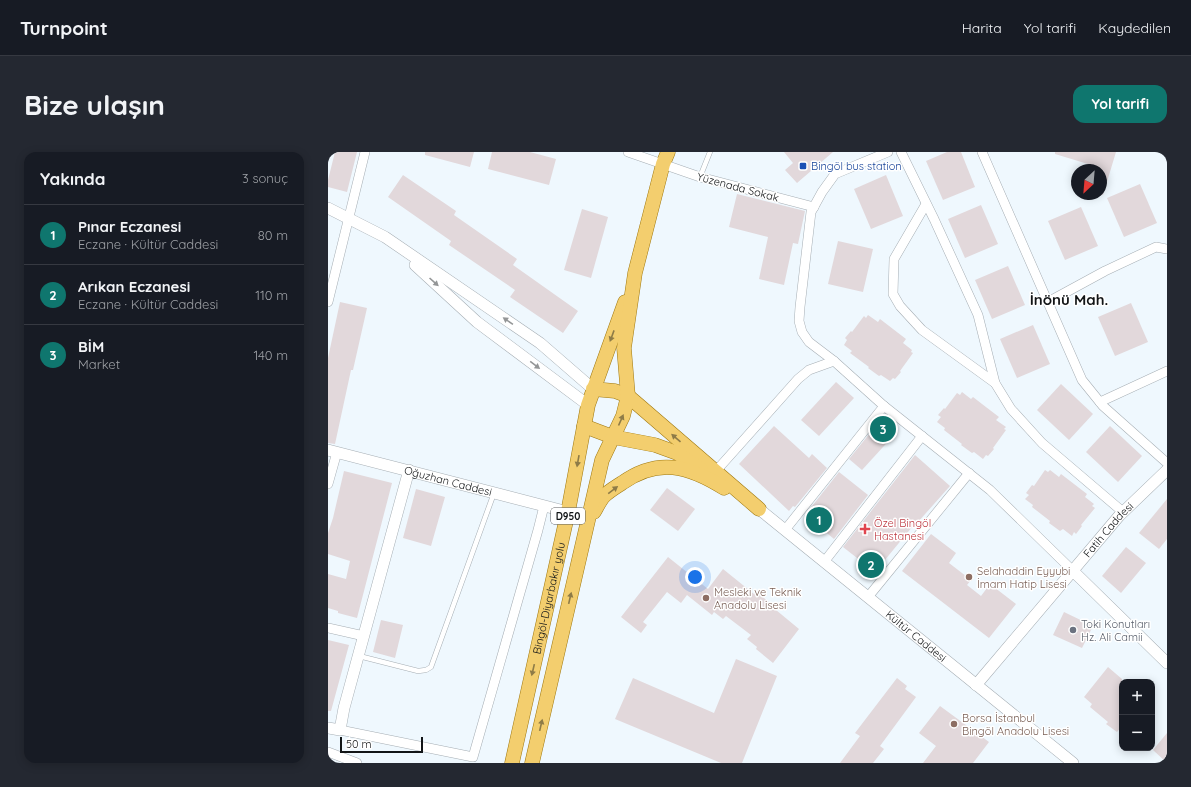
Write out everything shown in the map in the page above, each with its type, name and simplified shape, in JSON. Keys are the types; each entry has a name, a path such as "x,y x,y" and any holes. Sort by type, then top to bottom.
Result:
{"main road":[{"name":"Bingöl-Diyarbakır yolu","path":"532,763 602,460 623,416 628,396 624,348 636,273 666,158"},
{"name":"Bingöl-Diyarbakır yolu","path":"512,763 568,512 588,405 636,273"},
{"path":"593,389 615,391 628,396 759,509"},
{"path":"584,426 613,437 656,445 677,453 759,509"},
{"path":"589,520 604,496 634,475 656,467 670,467 708,478 759,509"}],"street":[{"path":"328,302 365,152"},
{"name":"Yüzenada Sokak","path":"628,152 666,158 700,177 814,207"},
{"path":"888,152 836,174 822,192 811,212 799,320 802,332 809,342 834,361 884,406 995,494 1167,663"},
{"path":"900,152 978,315 995,383 1011,410 1042,443 1123,512"},
{"path":"982,152 1082,380 1100,402 1167,463"},
{"path":"926,204 894,259 893,294 900,306 922,330 995,383"},
{"path":"328,208 385,237 540,343 593,389"},
{"path":"385,237 477,322 588,405"},
{"path":"1048,302 1105,271 1156,247 1167,249"},
{"path":"716,471 798,379 809,370 834,361"},
{"path":"1100,402 1167,370"},
{"path":"785,530 884,406"},
{"path":"824,562 922,436"},
{"path":"328,484 332,451"},
{"name":"Oğuzhan Caddesi","path":"332,451 568,512"},
{"path":"340,730 344,708 409,470"},
{"name":"Fatih Caddesi","path":"976,685 1123,512 1167,470"},
{"path":"868,597 970,473"},
{"path":"328,728 473,757 544,506"},
{"name":"Kültür Caddesi","path":"759,509 1072,763"},
{"path":"328,628 364,636"},
{"path":"328,752 357,763"}],"lane":[{"path":"700,177 710,152"},
{"path":"358,656 418,671 426,670 431,667 494,493"}],"building":[{"path":"335,152 357,152 347,192 328,187 328,180"},
{"path":"425,152 474,152 470,167 425,155"},
{"path":"492,152 530,152 556,159 549,185 488,169"},
{"name":"Bingöl bus station","path":"784,152 833,152 797,183 785,170 793,163"},
{"path":"947,152 961,152 975,187 943,200 926,161"},
{"path":"1055,152 1116,152 1107,182 1107,164 1088,164 1055,154"},
{"path":"403,175 456,211 454,215 517,259 513,265 578,311 563,333 510,297 515,290 449,245 451,241 388,197"},
{"path":"886,175 903,216 871,229 854,189"},
{"path":"1140,184 1157,223 1124,237 1107,198"},
{"path":"737,194 805,211 798,244 793,243 784,285 759,279 768,237 729,227"},
{"path":"981,205 998,244 965,258 948,219"},
{"path":"1081,207 1098,246 1065,260 1048,221"},
{"path":"582,209 608,217 591,278 564,270"},
{"path":"838,241 873,249 863,292 828,284"},
{"path":"1008,266 1025,305 992,319 975,280"},
{"path":"340,302 367,308 353,370 351,370 335,444 328,443 328,358"},
{"path":"1131,303 1148,342 1115,356 1098,317"},
{"path":"868,315 878,322 880,319 906,339 903,343 912,350 911,352 913,353 900,371 901,372 895,379 893,378 890,381 881,375 879,376 868,368 869,367 850,353 852,351 844,345 847,340 845,338 851,331 852,332 864,316 866,318"},
{"path":"1033,325 1050,364 1017,378 1000,339"},
{"path":"836,382 854,398 819,436 801,420"},
{"path":"1061,384 1093,414 1069,440 1037,410"},
{"path":"962,392 971,399 973,397 999,417 996,420 1006,427 1004,429 1006,430 993,448 994,449 983,459 961,445 962,444 944,430 945,428 937,422 941,417 938,415 944,408 945,409 957,393 960,395"},
{"path":"879,422 894,435 862,470 849,459"},
{"path":"774,426 809,458 812,454 827,468 795,507 793,506 789,511 739,464"},
{"path":"1110,426 1142,456 1118,482 1086,452"},
{"path":"915,455 950,486 918,522 917,521 875,572 843,547"},
{"path":"1045,470 1048,472 1050,470 1059,477 1061,474 1087,494 1085,497 1094,504 1092,506 1095,508 1081,525 1082,526 1076,534 1074,532 1072,536 1063,529 1060,531 1049,523 1050,521 1032,507 1033,505 1025,499 1029,495 1026,493 1032,485 1034,486"},
{"path":"344,471 392,483 357,618 338,613 338,611 328,608 328,574 346,579 350,561 328,554 328,533"},
{"path":"839,472 868,495 834,539 805,515"},
{"path":"667,488 695,509 678,531 650,510"},
{"path":"416,489 445,497 431,546 403,538"},
{"path":"1167,499 1167,539 1159,549 1139,533"},
{"path":"931,534 956,553 949,563 971,580 967,585 981,596 990,584 1016,604 989,638 902,571"},
{"path":"1126,547 1146,563 1121,593 1102,576"},
{"path":"668,557 708,589 723,569 754,594 756,591 771,604 770,605 799,629 773,663 756,649 757,647 747,639 751,635 726,616 723,619 714,612 712,615 687,595 681,603 667,592 643,622 647,625 641,633 621,617"},
{"name":"Toki Konutları Hz. Ali Camii","path":"1064,612 1093,626 1082,648 1053,635"},
{"path":"381,620 403,625 395,658 373,652"},
{"path":"328,640 349,645 331,711 328,711"},
{"path":"736,659 777,676 742,763 721,763 615,719 633,678 714,713"},
{"path":"1108,667 1122,679 1119,679 1119,730 1117,732 1106,724 1108,722 1090,707 1092,704 1084,697"},
{"path":"897,678 907,686 905,689 916,697 880,746 884,749 873,763 840,763 860,736 855,733"},
{"path":"940,706 989,742 973,763 923,763 936,746 919,733"},
{"path":"1167,733 1167,763 1154,751 1155,748"}],"place":[{"name":"Bingöl bus station","path":"803,166"},
{"name":"BİM","path":"883,429"},
{"name":"Pınar Eczanesi","path":"819,520"},
{"name":"Özel Bingöl Hastanesi","path":"865,529"},
{"name":"Arıkan Eczanesi","path":"871,565"},
{"name":"Selahaddin Eyyubi İmam Hatip Lisesi","path":"969,577"},
{"name":"Mesleki ve Teknik Anadolu Lisesi","path":"706,598"},
{"name":"Toki Konutları Hz. Ali Camii","path":"1073,630"},
{"name":"Borsa İstanbul Bingöl Anadolu Lisesi","path":"954,724"}],"district":[{"name":"İnönü Mah.","path":"1069,300"}]}
